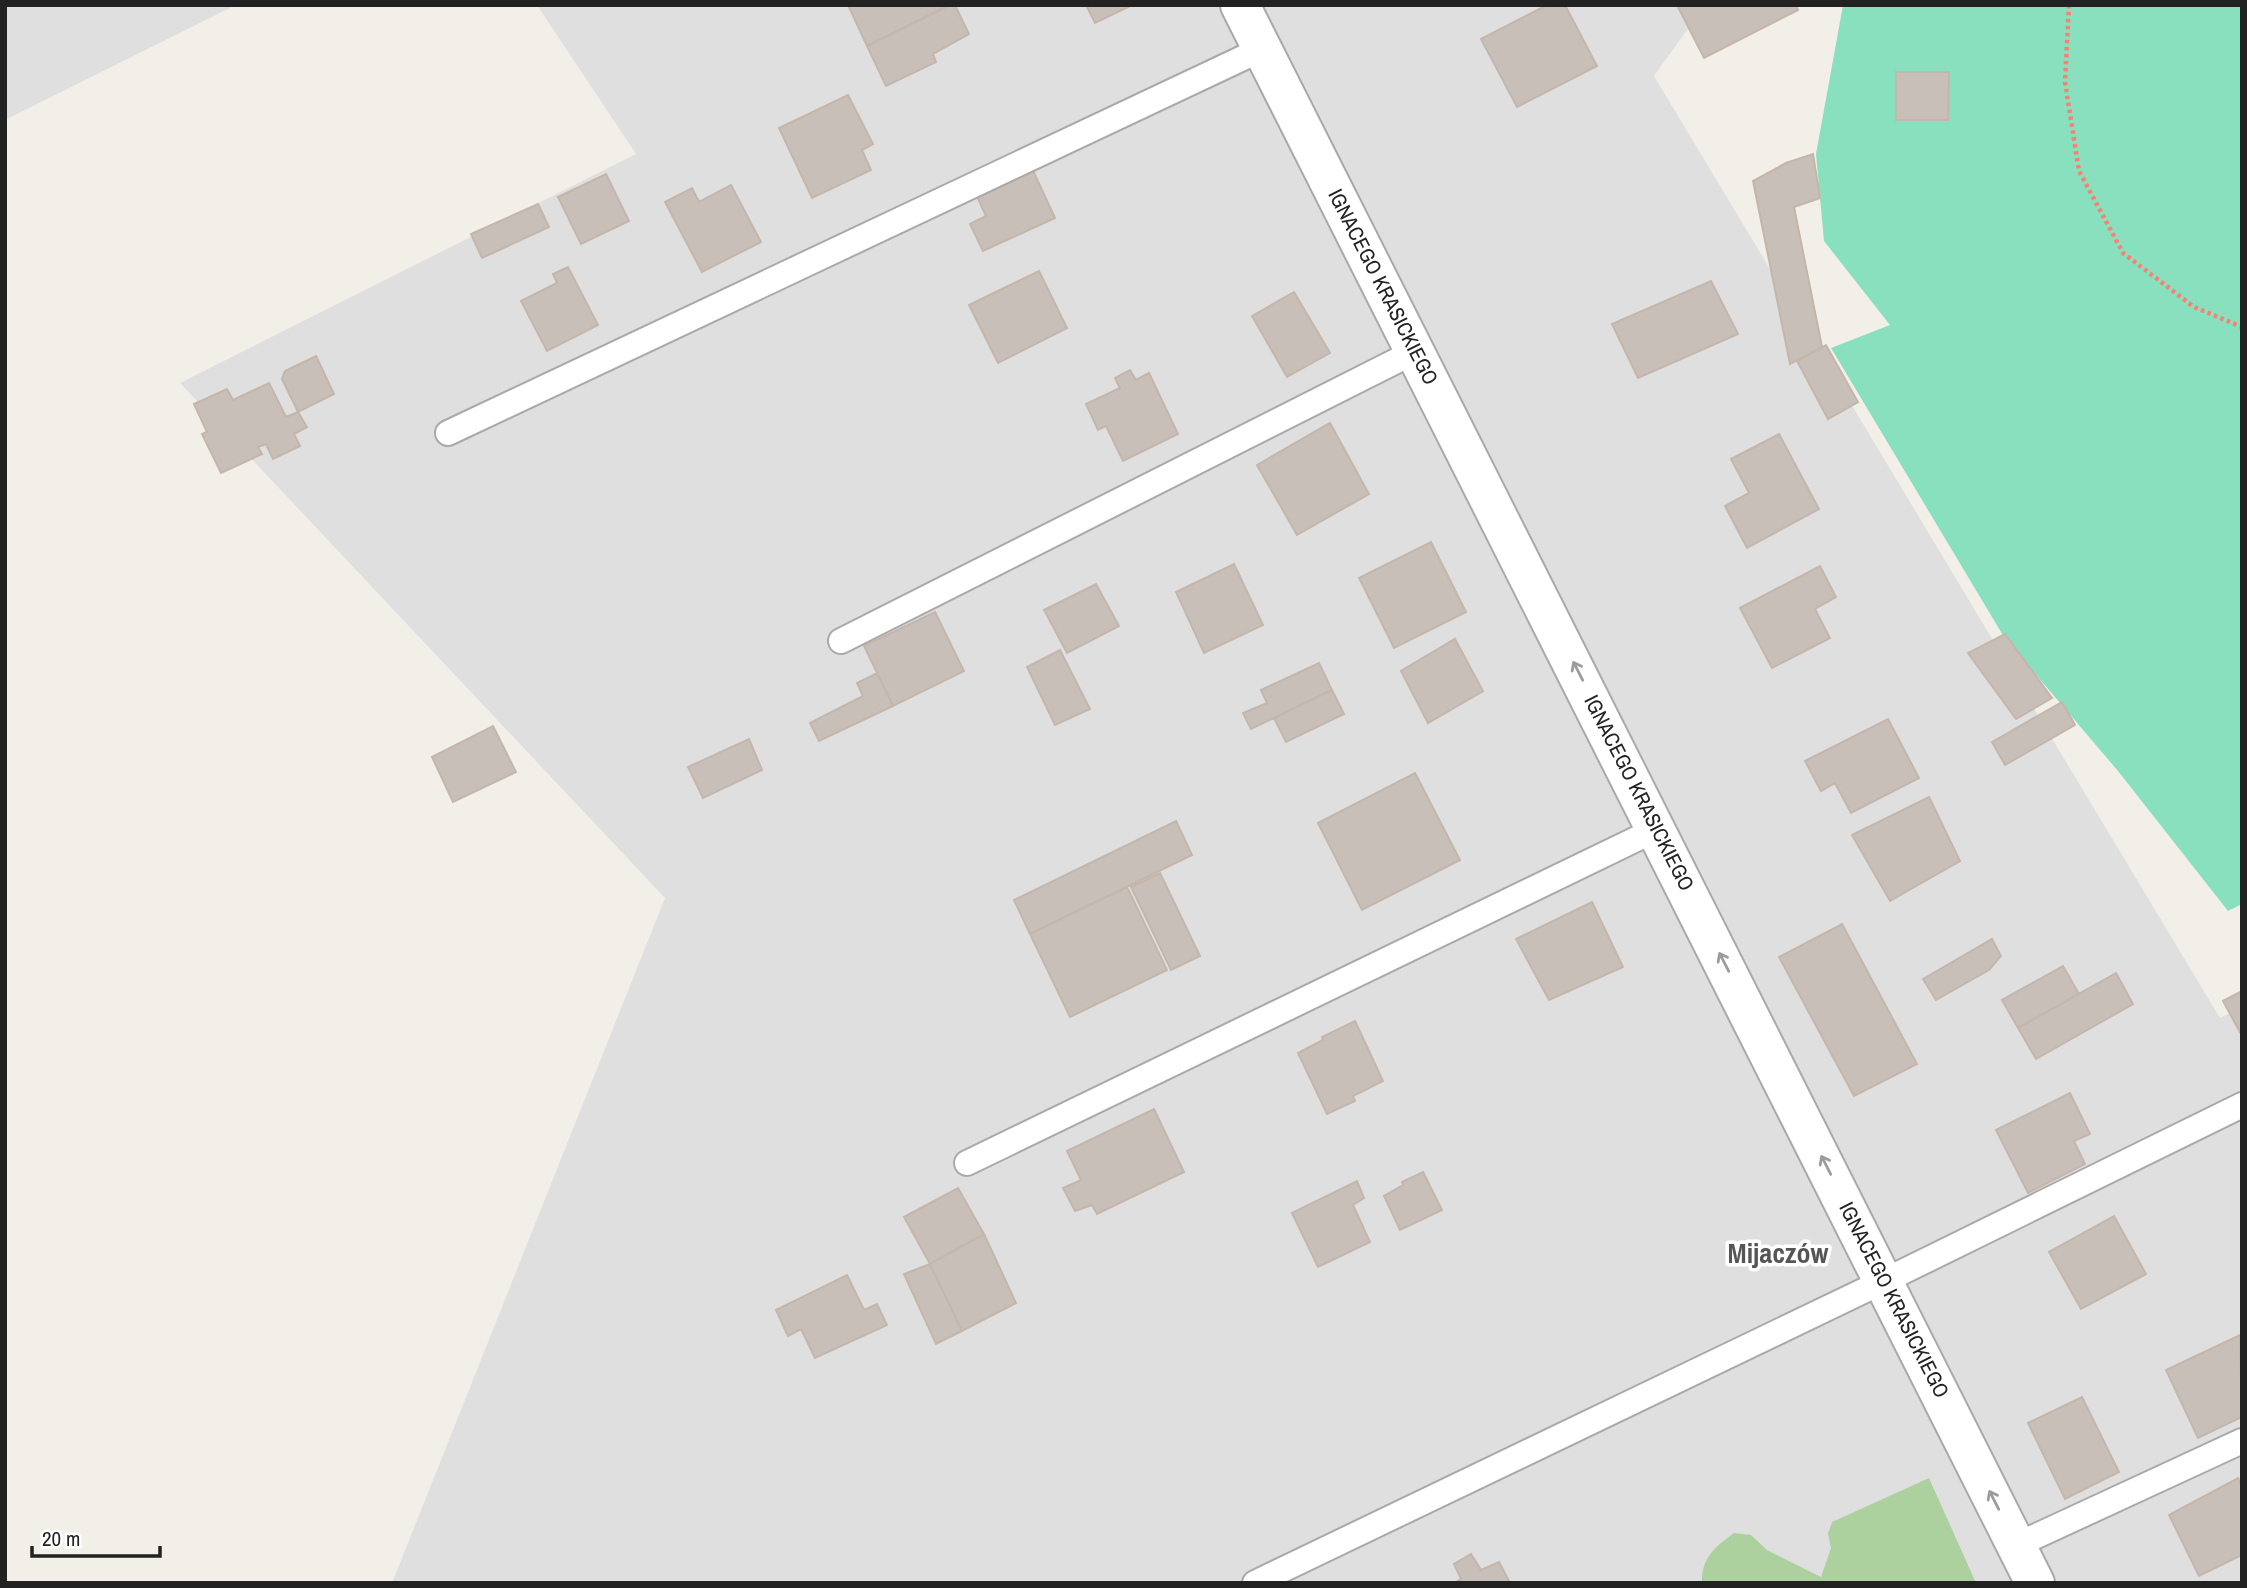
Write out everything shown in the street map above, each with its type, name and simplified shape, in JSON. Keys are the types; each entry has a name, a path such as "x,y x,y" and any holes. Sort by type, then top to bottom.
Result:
{"street":[{"name":"IGNACEGO KRASICKIEGO","path":"1240,5 2035,1583"}],"lane":[{"path":"448,433 1262,49"},
{"path":"841,641 1416,351"},
{"path":"967,1163 1657,829"},
{"path":"1255,1583 1884,1281 2242,1105"},
{"path":"2017,1545 2242,1441"}],"path":[{"path":"2069,5 2065,82 2079,171 2123,253 2194,307 2242,327"}],"shaded area":[{"path":"5,5 236,5 5,120"},
{"path":"537,5 1705,5 1654,76 2220,1018 2242,1007 2242,1583 392,1583 665,898 180,383 636,154"}],"green space":[{"path":"1843,5 2242,5 2242,904 2228,911 2118,771 2004,637 1831,348 1890,325 1824,241 1816,154"},
{"path":"1929,1478 1976,1583 1702,1583 1702,1574 1710,1554 1734,1533 1751,1535 1767,1550 1821,1577 1831,1548 1828,1534 1832,1522"}],"building":[{"path":"848,5 950,5 867,46"},
{"path":"950,5 955,5 969,34 933,54 936,62 886,86 867,46"},
{"path":"1086,5 1132,5 1095,23"},
{"path":"1547,5 1565,5 1597,66 1517,107 1481,39"},
{"path":"1677,5 1796,5 1798,10 1704,58"},
{"path":"1896,72 1949,72 1948,120 1896,120"},
{"path":"848,95 873,144 862,150 871,170 812,198 779,128"},
{"path":"1813,154 1820,198 1794,207 1822,347 1790,364 1753,181 1786,163"},
{"path":"1030,164 1055,218 983,251 970,224 986,216 974,190"},
{"path":"606,174 629,221 581,244 558,197"},
{"path":"731,185 761,242 702,272 665,202 692,188 699,202"},
{"path":"538,204 549,227 482,258 471,234"},
{"path":"568,267 598,325 547,351 521,301 557,283 553,274"},
{"path":"1039,271 1067,328 998,363 969,305"},
{"path":"1711,281 1738,334 1638,378 1612,324"},
{"path":"1294,292 1330,353 1287,377 1252,316"},
{"path":"1826,345 1858,402 1828,419 1797,361"},
{"path":"316,356 334,394 298,412 282,379 285,371"},
{"path":"1130,370 1136,380 1149,373 1178,434 1123,461 1106,426 1098,430 1086,404 1120,388 1115,378"},
{"path":"269,383 286,417 298,412 307,427 294,434 300,446 273,459 266,444 258,447 262,454 221,473 202,434 207,432 194,404 227,389 233,400"},
{"path":"1330,423 1369,494 1297,535 1257,465"},
{"path":"1779,434 1819,509 1747,548 1725,506 1749,493 1731,459"},
{"path":"1431,542 1466,612 1394,648 1359,578"},
{"path":"1234,564 1263,625 1204,653 1176,592"},
{"path":"1820,566 1836,597 1815,609 1830,638 1772,668 1740,608"},
{"path":"1096,584 1119,626 1067,653 1044,610"},
{"path":"935,612 964,671 893,706 864,646"},
{"path":"2005,634 2052,698 2016,719 1968,653"},
{"path":"1455,639 1483,691 1428,723 1401,671"},
{"path":"1060,650 1090,709 1055,725 1027,667"},
{"path":"1319,663 1332,690 1251,729 1243,713 1267,703 1261,690"},
{"path":"877,673 893,706 819,741 810,723 863,696 857,683"},
{"path":"1332,690 1344,714 1286,742 1274,718"},
{"path":"2062,702 2075,725 2005,765 1992,742"},
{"path":"1888,719 1919,778 1851,813 1835,783 1821,791 1805,761"},
{"path":"493,726 516,772 453,802 432,757"},
{"path":"749,739 762,770 703,798 688,767"},
{"path":"1415,773 1460,860 1362,910 1318,823"},
{"path":"1929,797 1960,861 1890,901 1852,835"},
{"path":"1176,821 1192,855 1030,934 1014,900"},
{"path":"1160,873 1200,956 1171,970 1131,887"},
{"path":"1127,887 1167,970 1070,1017 1030,934"},
{"path":"1592,902 1623,967 1549,1000 1516,939"},
{"path":"1842,924 1917,1064 1854,1096 1779,957"},
{"path":"1992,939 2001,956 1989,970 1936,1000 1923,979"},
{"path":"2063,966 2079,994 2018,1028 2002,1000"},
{"path":"2116,973 2133,1004 2036,1059 2018,1028"},
{"path":"2242,991 2242,1036 2223,1001"},
{"path":"1355,1021 1383,1081 1353,1096 1355,1101 1327,1114 1298,1053 1323,1040 1322,1037"},
{"path":"2070,1093 2090,1134 2074,1141 2085,1164 2028,1193 1996,1130"},
{"path":"1154,1109 1184,1172 1097,1214 1092,1205 1075,1211 1063,1188 1081,1180 1067,1151"},
{"path":"1423,1172 1442,1210 1400,1230 1384,1196 1403,1185 1402,1182"},
{"path":"1357,1181 1364,1198 1353,1205 1370,1242 1318,1267 1292,1213"},
{"path":"958,1188 984,1234 930,1264 904,1217"},
{"path":"2114,1216 2146,1274 2081,1309 2049,1252"},
{"path":"984,1234 1016,1303 962,1331 930,1264"},
{"path":"930,1264 962,1331 936,1344 904,1274"},
{"path":"847,1275 864,1310 877,1304 887,1325 815,1358 801,1329 788,1336 776,1310"},
{"path":"2240,1335 2242,1417 2198,1438 2166,1370"},
{"path":"2082,1397 2119,1472 2065,1499 2028,1423"},
{"path":"2238,1478 2242,1486 2242,1555 2199,1576 2169,1515"},
{"path":"1471,1554 1481,1570 1499,1562 1510,1583 1454,1583 1461,1579 1454,1564"}],"district":[{"name":"Mijaczów","path":"1778,1253"}]}
